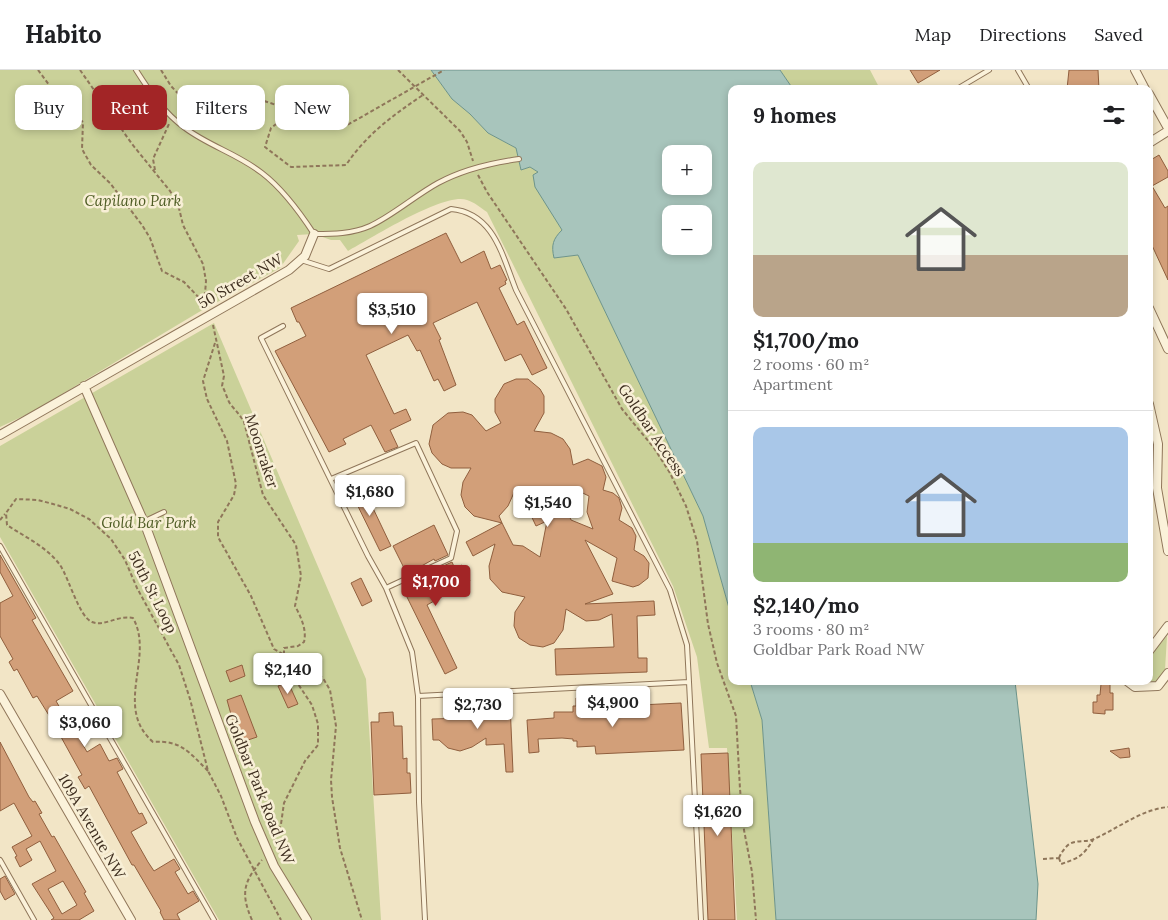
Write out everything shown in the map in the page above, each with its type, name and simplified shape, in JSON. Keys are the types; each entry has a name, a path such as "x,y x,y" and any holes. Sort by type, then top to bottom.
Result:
{"street":[{"path":"1135,70 1143,85"},
{"path":"1153,102 1168,130 1153,140"},
{"name":"50 Street NW","path":"0,435 289,270 305,256 314,234"},
{"path":"1153,317 1168,349"},
{"name":"Goldbar Park Road NW","path":"84,386 143,522 268,853 288,890 308,920"},
{"path":"1153,422 1158,444 1156,466 1161,520 1168,551"},
{"path":"1153,463 1156,466"},
{"path":"1153,646 1168,626"},
{"path":"1132,685 1135,687 1158,686 1168,673"},
{"name":"109A Avenue NW","path":"0,694 127,919"}],"lane":[{"path":"136,70 154,100 186,129 233,153 261,172 282,190 314,234 340,234 370,226 439,183 475,167 519,159"},
{"path":"964,85 989,70"},
{"path":"1018,70 1027,85"},
{"path":"301,260 329,269 451,209 466,210 484,221 494,238 516,290 670,590 687,645 701,920"},
{"path":"283,326 261,338 368,556 386,588 412,652 418,696 419,802 425,920"},
{"path":"331,479 416,443 457,531 452,558 386,588"},
{"path":"143,522 164,512"},
{"path":"0,546 214,920"},
{"path":"418,696 690,682"},
{"path":"0,860 34,920"}],"path":[{"path":"38,70 64,105 82,122 82,149 90,165 110,183 142,225 150,238 162,271 184,282 204,303 206,281 203,264 183,225 178,204 132,144 80,70"},
{"path":"161,70 177,92"},
{"name":"Goldbar Access","path":"398,70 460,131 467,142 475,167 487,192 566,309 622,409 654,448 670,472 686,506 697,541 708,624 717,664 736,716 744,830 752,872 756,920"},
{"path":"349,124 444,70"},
{"path":"275,125 271,128 265,147 291,167 346,165 361,143 399,111 423,95"},
{"path":"155,172 153,159 177,112"},
{"path":"212,324 216,340 203,381 207,399 227,441 236,484 234,494 218,522 218,537 251,596 274,649 283,656 319,675 330,690 336,726 331,780 332,797 340,848 362,920"},
{"name":"Moonraker","path":"216,340 224,376 222,386 228,395 229,403 239,412 244,422 263,495 296,545 299,556 301,576 294,606 306,636 304,642 298,646 284,648 283,656"},
{"name":"50th St Loop","path":"208,771 184,747 168,741 153,742 144,735 135,712 134,688 141,654 139,629 133,618 122,616 102,624 90,621 83,614 59,564 37,544 7,525 6,514 16,499 38,500 70,509 89,518 111,539 125,560 137,588 178,665 190,699 197,734 208,771 221,796 237,838 281,920"},
{"path":"0,520 6,514"},
{"path":"252,920 245,905 245,885 248,876 268,853 281,824 284,803 305,761 318,745 318,724 312,705 284,663 283,656"},
{"path":"1093,840 1074,842 1062,852 1059,858 1061,864 1084,854 1093,840 1112,828 1154,808 1168,807"},
{"path":"1043,859 1059,858"}],"green space":[{"name":"Capilano Park","path":"0,70 431,70 452,99 488,133 516,148 521,170 530,167 539,172 546,203 562,230 554,258 578,255 703,516 728,604 728,685 751,685 762,720 776,920 737,920 727,748 709,748 697,657 673,586 487,212 467,200 456,199 426,209 348,251 340,240 331,240 314,234 297,235 299,241 280,268 199,312 32,412 0,427"},
{"path":"780,70 870,70 878,85 790,85"},
{"name":"Gold Bar Park","path":"214,323 366,679 381,920 219,920 0,537 0,446"},
{"path":"1167,636 1165,670 1156,682 1153,682 1153,652"}],"water":[{"path":"431,70 780,70 790,85 728,85 728,604 703,516 578,255 554,258 554,242 562,230 535,187 533,175 538,172 530,167 521,170 516,148 488,133 452,99"},
{"path":"751,685 1015,685 1038,884 1036,920 776,920 762,720"}],"building":[{"path":"910,70 940,70 918,83"},
{"path":"1069,70 1098,70 1099,85 1067,85"},
{"path":"1159,155 1168,171 1168,177 1153,185 1153,159"},
{"path":"1153,188 1165,208 1168,206 1168,280 1153,248"},
{"path":"446,233 461,263 484,251 491,269 500,265 507,280 505,281 506,284 499,288 517,325 524,321 547,368 532,375 521,354 505,361 477,302 433,323 441,339 439,340 456,385 444,391 438,379 434,381 420,350 417,351 408,335 366,355 394,414 406,409 411,420 390,430 398,447 385,452 371,425 343,439 346,444 329,452 275,351 306,336 291,308"},
{"path":"516,379 528,379 540,389 544,396 544,413 534,431 551,433 563,439 570,449 573,465 588,459 602,466 606,477 603,490 613,493 619,498 622,508 619,520 632,528 636,536 634,550 644,556 649,563 648,578 639,585 633,587 612,581 617,558 585,540 613,594 585,604 654,601 655,615 637,616 638,658 647,658 647,672 556,675 555,649 614,647 612,614 599,620 586,621 566,609 563,630 554,643 543,647 530,645 519,638 514,626 515,612 525,597 502,592 490,579 489,566 495,544 473,556 466,542 502,523 474,516 465,507 461,495 463,482 471,468 451,468 442,464 432,453 429,444 433,425 448,413 463,412 472,415 486,431 501,423 495,412 495,399 504,384","holes":["517,486 536,526 547,521 540,557 523,546 513,545 499,516 508,506","574,489 589,496 587,512 593,529 571,520 561,496"]},
{"path":"361,483 391,546 380,551 349,488"},
{"path":"434,525 448,555 435,561 434,559 407,574 393,546"},
{"path":"0,555 36,618 32,620 73,691 56,701 70,725 85,716 89,723 75,731 87,752 100,744 109,761 117,758 123,769 117,772 139,814 142,813 147,823 131,832 148,862 154,871 174,859 180,869 175,872 188,894 193,891 199,901 177,914 180,920 164,920 161,911 134,865 132,865 89,786 85,789 78,777 82,775 50,717 37,696 33,698 17,669 14,671 9,662 13,659 0,636 0,603 13,596 0,572"},
{"path":"452,562 455,569 462,565 470,581 427,605 457,668 445,674 404,591 413,586 410,581 420,577 423,583 442,574 439,568"},
{"path":"361,578 372,601 362,606 351,583"},
{"path":"242,665 245,676 230,682 226,671"},
{"path":"288,682 298,704 288,708 278,686"},
{"path":"1101,685 1110,685 1110,693 1113,693 1113,710 1105,710 1105,714 1093,713 1093,702 1097,702 1097,695 1100,695"},
{"path":"241,695 257,737 239,743 227,700"},
{"path":"598,697 598,707 681,703 684,750 596,754 595,746 577,747 577,741 562,738 538,739 539,752 529,753 527,720 554,718 554,712 573,712 573,706 576,706 576,698"},
{"path":"510,703 513,772 506,772 504,744 486,745 486,738 472,747 460,751 448,748 439,740 433,740 432,719 467,718 466,707"},
{"path":"393,712 394,726 402,726 403,759 407,758 407,773 410,773 411,793 374,795 371,722 379,722 379,713"},
{"path":"0,742 29,797 33,802 35,801 42,813 39,814 86,892 84,893 94,911 79,920 51,920 54,918 32,884 56,871 40,841 26,849 32,860 20,867 12,847 32,836 14,803 0,811","holes":["63,881 77,905 62,914 48,889"]},
{"path":"1129,748 1130,757 1120,758 1110,751"},
{"path":"728,753 735,920 708,920 701,754"},
{"path":"5,876 15,894 5,900 0,891 0,879"}]}
